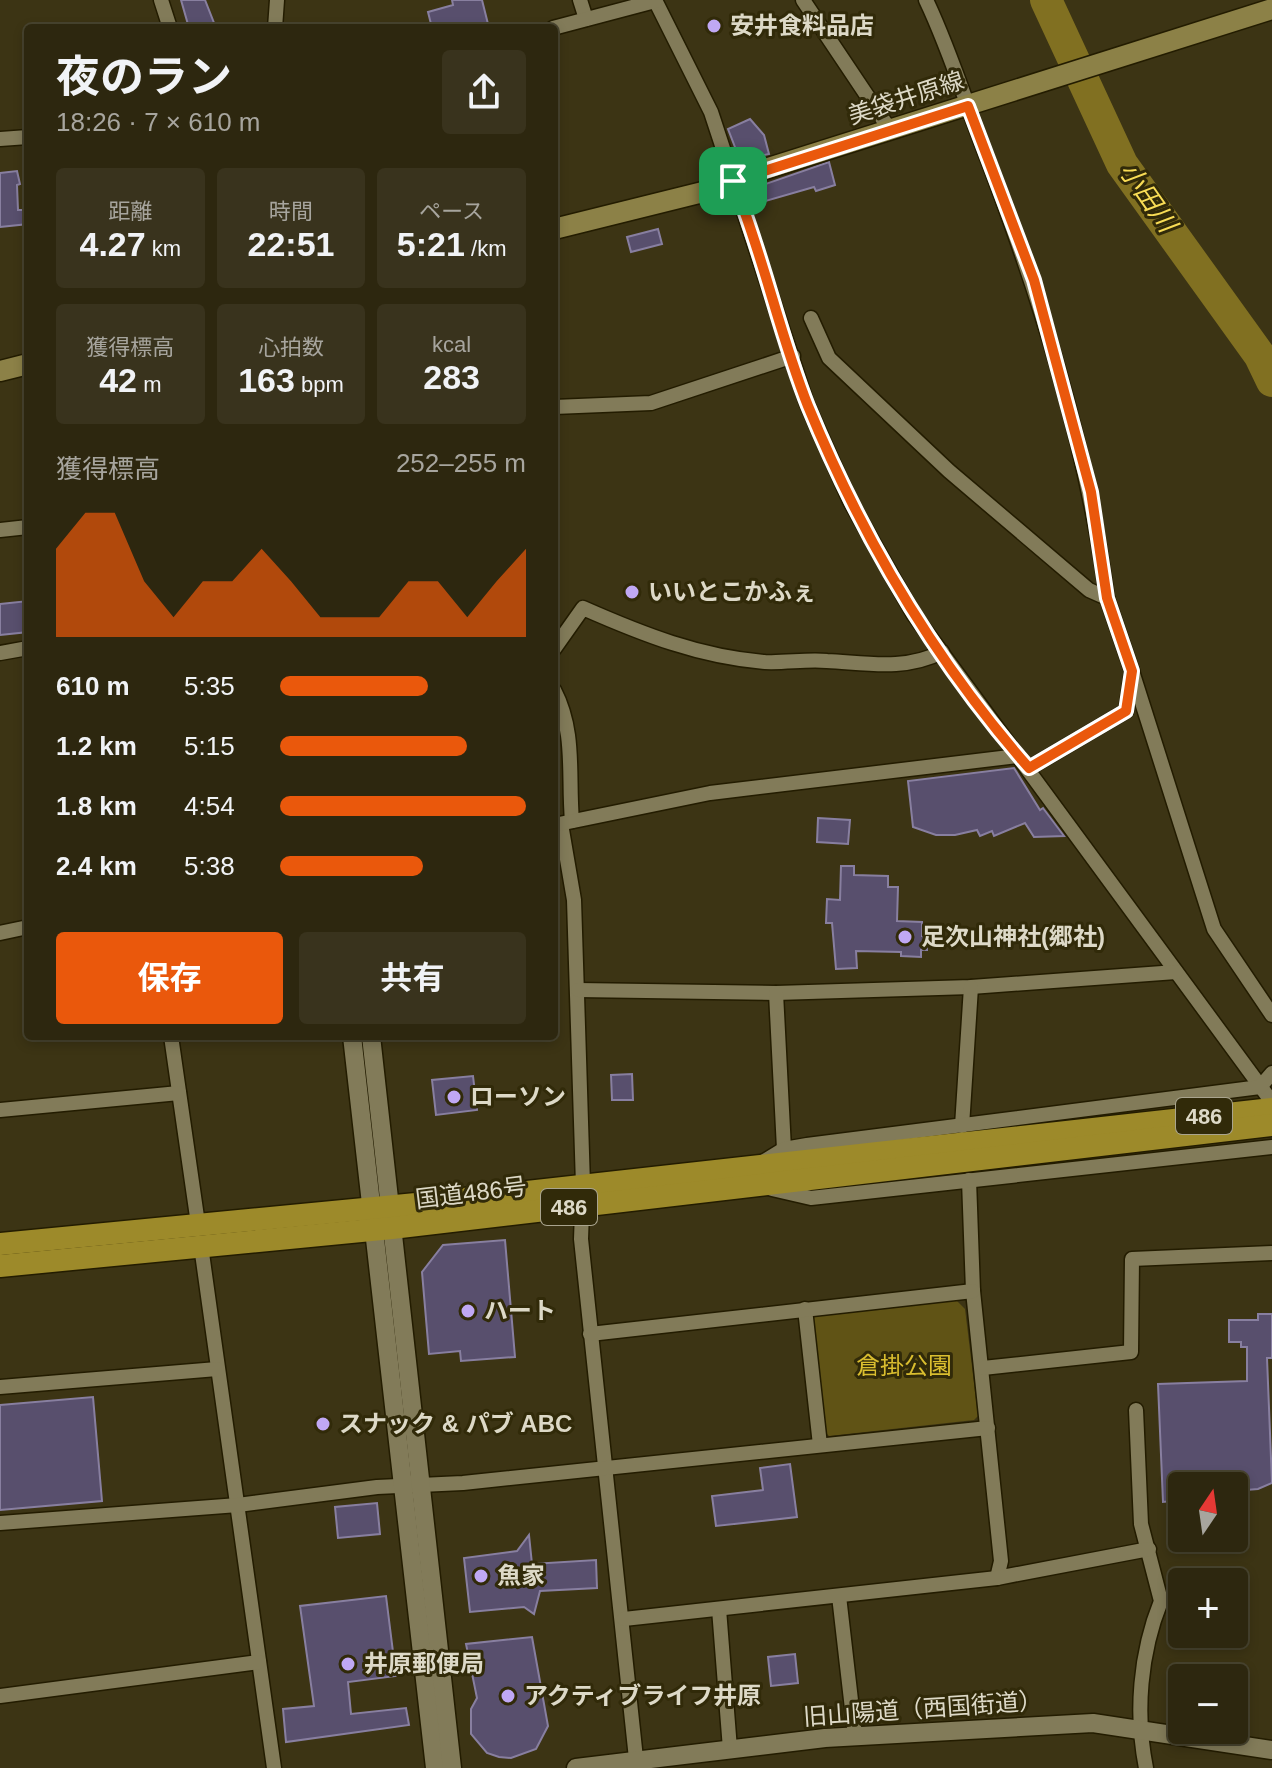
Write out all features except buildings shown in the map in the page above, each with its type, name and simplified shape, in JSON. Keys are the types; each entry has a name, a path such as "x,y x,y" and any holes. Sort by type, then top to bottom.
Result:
{"highway":[{"name":"486","path":"1137,1132 1272,1109"},
{"name":"486","path":"1137,1132 1272,1125"},
{"name":"国道486号","path":"0,1266 201,1246 382,1218 1137,1132"},
{"name":"国道486号","path":"0,1244 198,1224 382,1218"}],"main road":[{"name":"美袋井原線","path":"558,228 733,181 1271,10"},
{"path":"0,371 24,365"}],"street":[{"path":"161,0 169,24"},
{"path":"275,24 277,0"},
{"path":"580,0 586,19"},
{"path":"558,27 655,0 706,99 807,404 850,501 914,615 1272,1102"},
{"path":"803,0 890,130"},
{"path":"926,0 972,104 1034,280 1091,492 1107,598 1214,929 1272,1015"},
{"path":"0,139 24,137"},
{"path":"811,318 829,358 949,471 1089,590 1107,598"},
{"path":"558,407 614,408 651,403 793,356"},
{"path":"0,530 24,527"},
{"path":"558,643 583,608 659,642 765,662 825,660 883,666 925,660 942,652"},
{"path":"0,653 24,649"},
{"path":"1029,768 1126,711 1132,671"},
{"path":"558,698 571,737 562,823 574,900 582,1195 590,1334 624,1619 637,1764"},
{"path":"562,823 710,793 1018,756"},
{"path":"0,933 24,928"},
{"path":"578,990 776,993 971,987 1176,972"},
{"path":"962,1126 971,987"},
{"path":"776,993 784,1149"},
{"path":"172,1040 198,1224"},
{"path":"353,1040 382,1218"},
{"path":"371,1040 382,1218 411,1486 435,1768"},
{"path":"1272,1073 1260,1087 784,1149 755,1176 811,1198 1272,1147"},
{"path":"0,1110 179,1093"},
{"path":"969,1180 973,1291 1001,1561 997,1578"},
{"path":"201,1246 274,1768"},
{"path":"983,1368 1131,1352 1132,1259 1272,1253"},
{"path":"590,1334 973,1291"},
{"path":"805,1309 820,1445"},
{"path":"0,1387 217,1369"},
{"path":"1136,1410 1140,1514 1161,1601 1151,1620 1138,1728 1146,1768"},
{"path":"0,1523 238,1505 988,1428"},
{"path":"411,1486 452,1768"},
{"path":"624,1619 997,1578 1149,1549"},
{"path":"839,1596 855,1735"},
{"path":"719,1609 730,1749"},
{"path":"0,1696 259,1662"},
{"name":"旧山陽道（西国街道）","path":"576,1768 637,1764 730,1749 855,1735 1093,1723 1272,1750"}],"green space":[{"name":"倉掛公園","path":"955,1299 965,1309 978,1416 974,1420 829,1436 825,1432 812,1315"}],"waterway":[{"name":"小田川","path":"1046,0 1122,164 1260,356 1272,381"}],"place":[{"name":"安井食料品店","path":"714,26"},
{"name":"いいとこかふぇ","path":"632,592"},
{"name":"足次山神社(郷社)","path":"905,937"},
{"name":"ローソン","path":"454,1097"},
{"name":"ハート","path":"468,1311"},
{"name":"スナック & パブ ABC","path":"323,1424"},
{"name":"魚家","path":"481,1576"},
{"name":"井原郵便局","path":"348,1664"},
{"name":"アクティブライフ井原","path":"508,1696"}],"route":[{"path":"968,106 1034,280 1091,492 1107,598 1132,671 1126,711 1029,768 980,706 914,615 850,501 807,404 733,181 968,106"}]}
